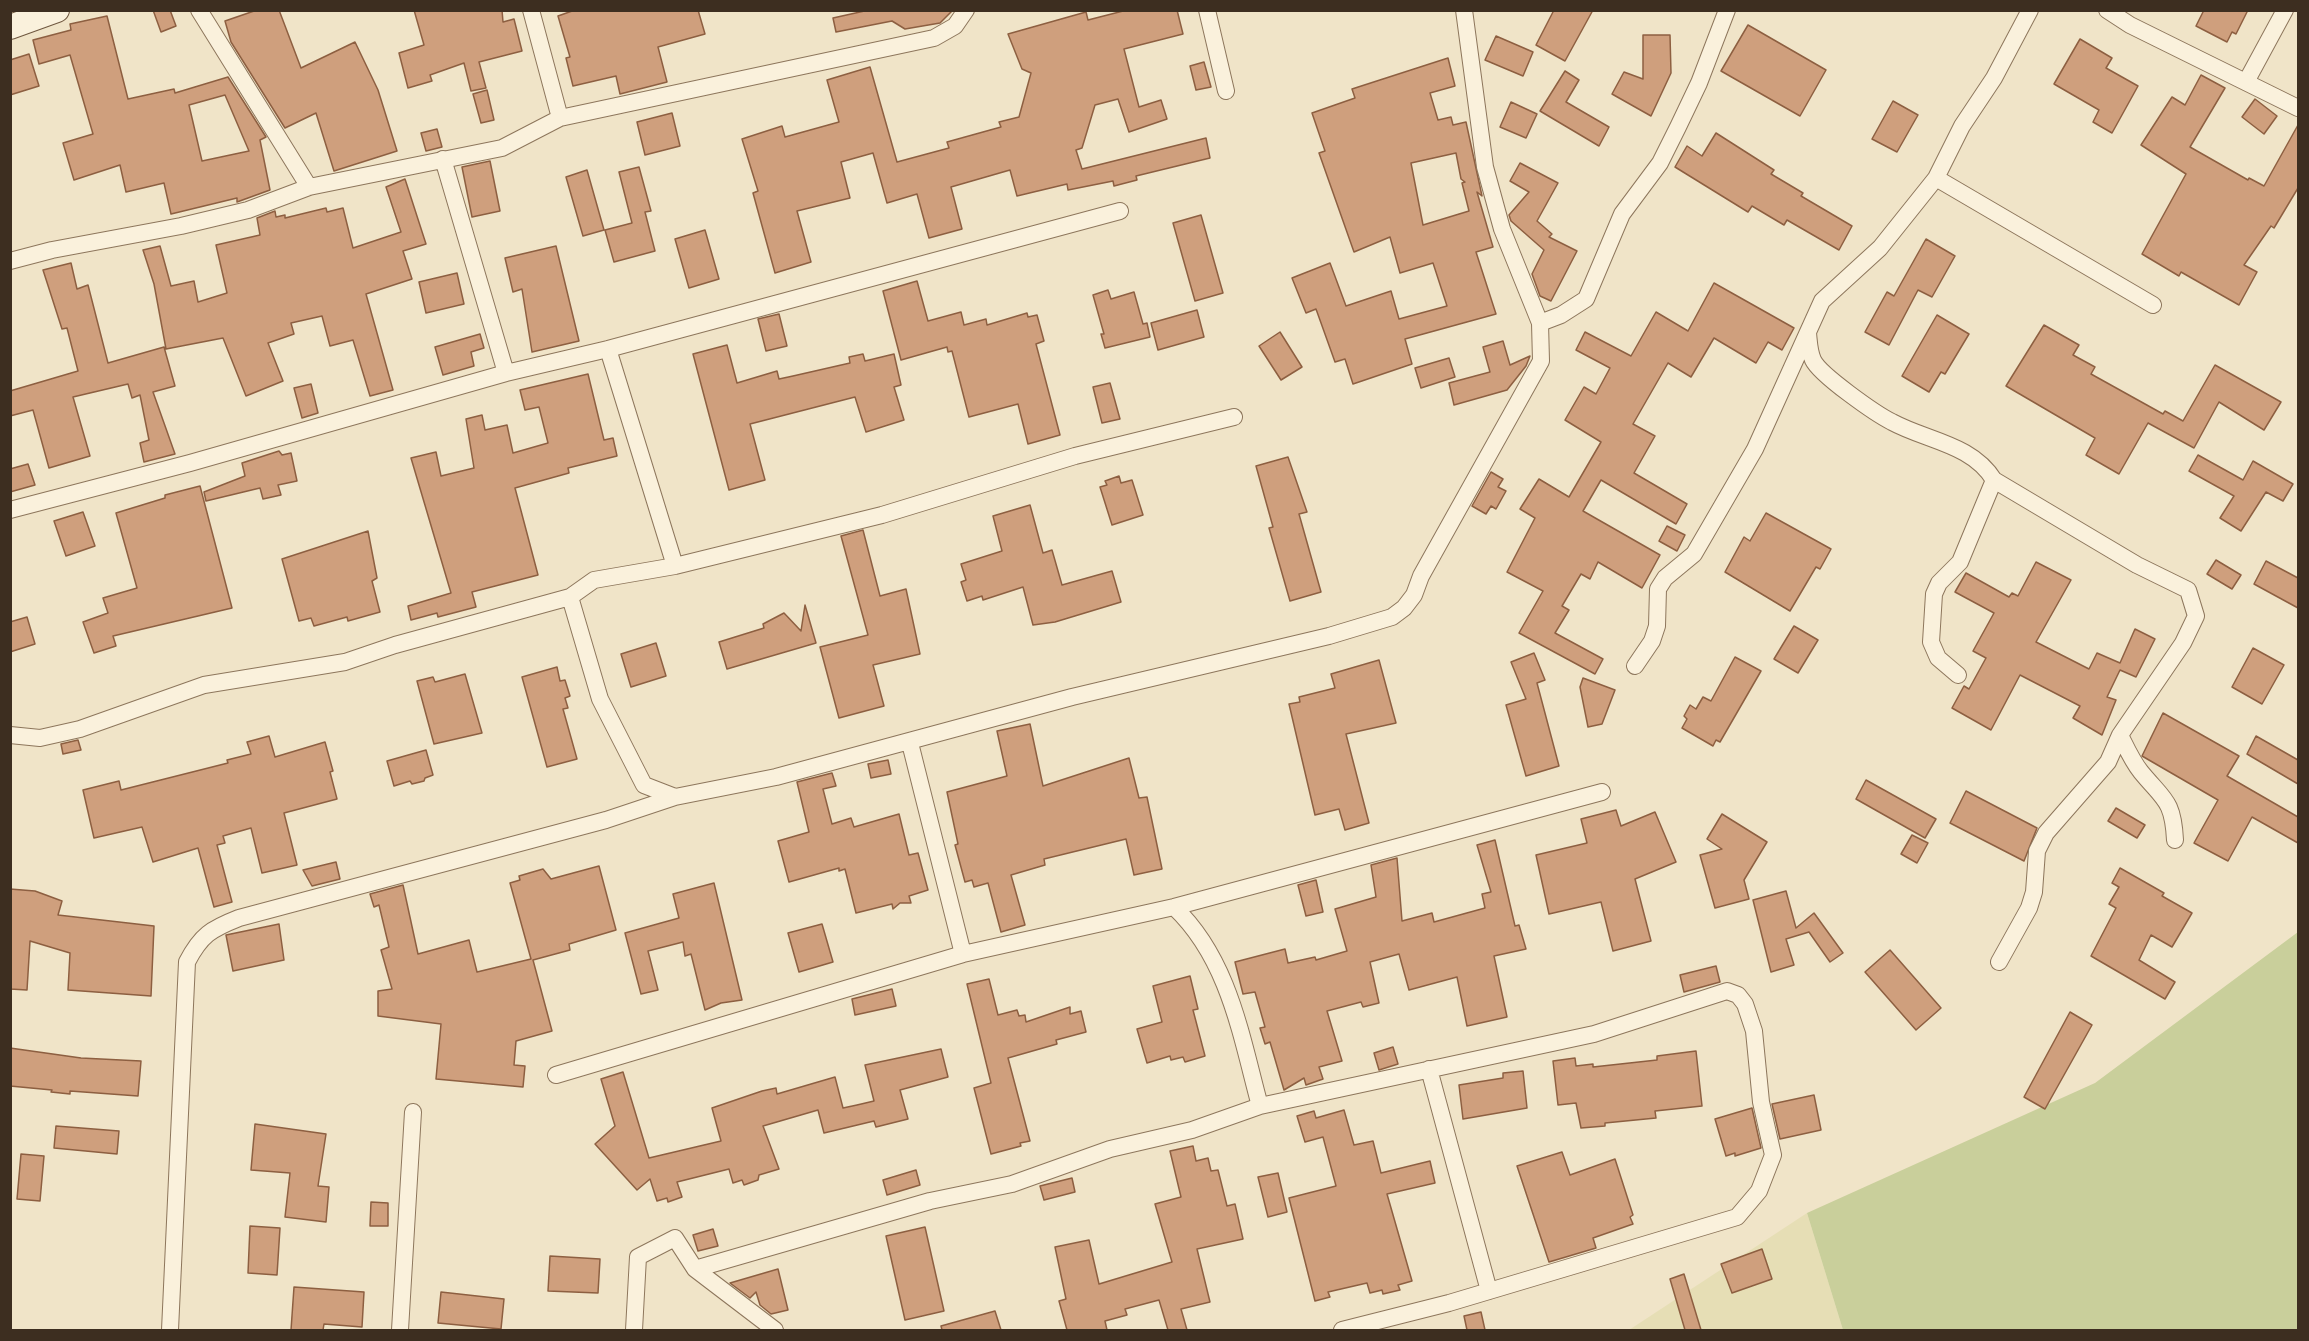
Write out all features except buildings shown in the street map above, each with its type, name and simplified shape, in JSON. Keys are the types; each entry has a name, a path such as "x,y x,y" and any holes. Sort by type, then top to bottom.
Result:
{"street":[{"path":"10,27 57,10"},
{"path":"199,10 309,187"},
{"path":"531,10 560,118"},
{"path":"10,261 52,250 182,226 248,210 309,187 502,148 560,118 934,38 955,26 966,10"},
{"path":"1207,10 1226,91"},
{"path":"1540,323 1560,315 1586,299 1622,214 1660,163 1682,118 1699,83 1727,10"},
{"path":"1635,666 1652,641 1657,626 1658,589 1665,578 1694,555 1701,544 1755,449 1822,301 1880,248 1936,178 1962,126 1994,78 2030,10"},
{"path":"2107,10 2298,108"},
{"path":"2246,82 2285,10"},
{"path":"170,1330 187,962 198,940 214,928 239,918 630,812 675,797 776,777 1072,698 1329,636 1392,617 1404,608 1414,595 1421,576 1541,361 1540,323 1502,229 1485,167 1467,13"},
{"path":"443,159 506,373"},
{"path":"1936,178 2153,305"},
{"path":"10,510 190,463 506,373 608,349 1120,211"},
{"path":"1808,333 1814,362 1844,389 1891,422 1954,446 1977,459 1994,480 2137,565 2178,584 2188,590 2193,598 2196,616 2183,643 2120,735 2108,762 2046,833 2037,851 2034,892 2029,908 1999,962"},
{"path":"608,349 675,566"},
{"path":"10,735 40,738 80,729 204,686 345,662 395,645 570,597 594,580 675,566 882,515 1075,456 1234,417"},
{"path":"1958,675 1938,658 1931,642 1934,594 1939,583 1960,562 1994,480"},
{"path":"570,597 600,699 644,786 675,797"},
{"path":"2120,735 2141,772 2167,801 2174,816 2175,840"},
{"path":"910,743 963,954"},
{"path":"630,812 644,786"},
{"path":"556,1075 963,954 1174,907 1602,792"},
{"path":"1174,907 1205,942 1223,977 1260,1106"},
{"path":"695,1269 930,1201 1012,1184 1110,1149 1192,1130 1260,1106 1594,1034 1727,991 1738,995 1745,1004 1754,1031 1761,1102 1773,1155 1759,1191 1737,1217 1489,1291 1342,1330"},
{"path":"1429,1069 1489,1291"},
{"path":"400,1330 413,1112"},
{"path":"634,1330 638,1257 675,1238 695,1269 775,1330"}],"shaded area":[{"path":"1807,1213 1843,1330 1629,1330"}],"green space":[{"path":"2298,932 2298,1330 1843,1330 1807,1213 2095,1083"}]}
